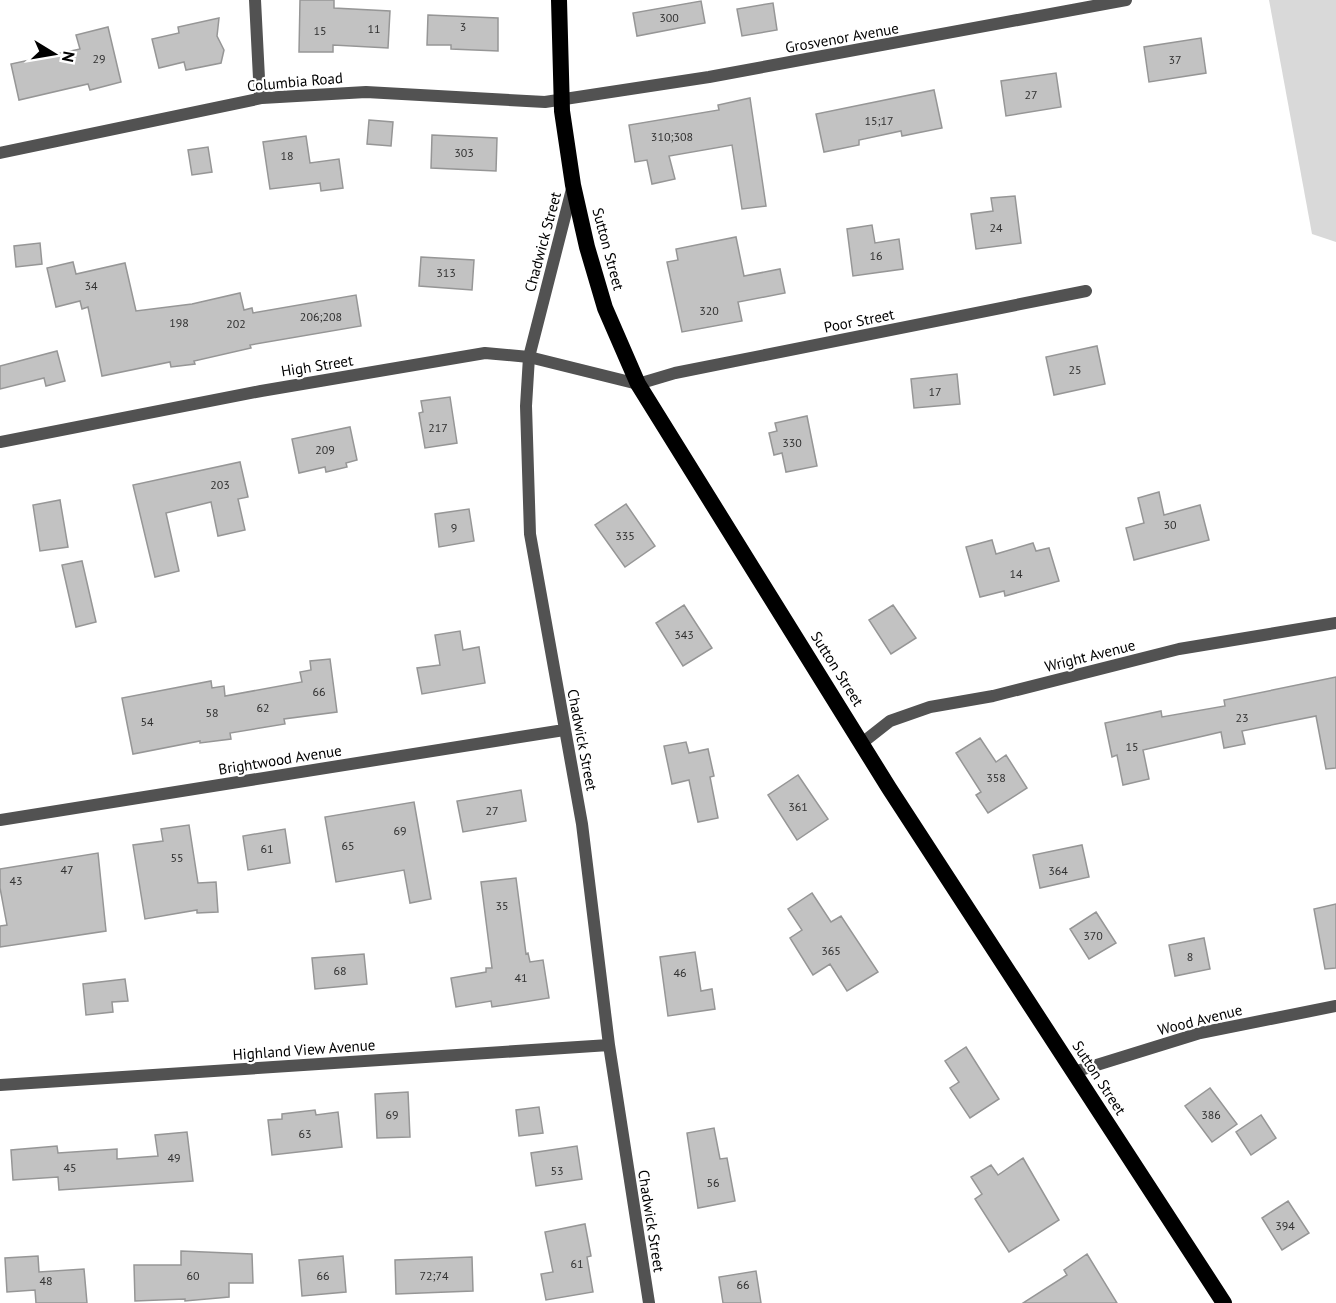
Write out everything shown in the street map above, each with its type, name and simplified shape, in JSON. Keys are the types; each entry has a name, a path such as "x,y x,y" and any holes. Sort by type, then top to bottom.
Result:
{"highway":[{"name":"Sutton Street","path":"559,0 562,99 573,185 587,247 606,308 638,384 862,743 1224,1303"}],"street":[{"path":"255,0 260,98"},
{"name":"Grosvenor Avenue","path":"562,99 709,76 1126,0"},
{"name":"Columbia Road","path":"0,153 260,98 366,92 545,102 562,99"},
{"name":"Chadwick Street","path":"573,185 529,357 526,406 530,534 582,824 609,1045 649,1303"},
{"name":"Poor Street","path":"638,384 686,371 1086,291"},
{"name":"High Street","path":"0,442 250,393 485,352 529,357 638,384"},
{"name":"Wright Avenue","path":"862,743 890,721 930,707 993,696 1179,649 1336,623"},
{"name":"Brightwood Avenue","path":"0,820 564,730"},
{"name":"Wood Avenue","path":"1074,1072 1200,1033 1336,1006"},
{"name":"Highland View Avenue","path":"0,1085 609,1045"}],"shaded area":[{"path":"1269,0 1336,0 1336,242 1312,234"}],"building":[{"path":"300,0 334,0 334,8 390,11 388,48 333,45 333,52 299,52"},
{"path":"701,1 705,23 637,36 633,13"},
{"path":"773,3 777,30 742,36 737,9"},
{"path":"428,15 498,18 498,51 451,49 451,45 427,45"},
{"path":"219,18 217,36 224,50 221,63 186,70 184,62 159,68 152,39 179,33 178,27"},
{"path":"108,27 121,82 90,90 88,84 19,100 11,64 80,49 76,35"},
{"path":"1201,38 1206,73 1149,82 1144,47"},
{"path":"1056,73 1061,107 1006,116 1001,81"},
{"path":"934,90 942,128 902,136 901,131 859,140 859,145 824,152 816,114"},
{"path":"750,98 766,206 742,209 732,145 669,156 675,179 652,184 647,160 635,162 629,125 719,110 718,105"},
{"path":"369,120 393,122 391,146 367,144"},
{"path":"432,135 497,138 496,171 431,168"},
{"path":"306,136 310,163 339,159 343,188 321,191 320,183 270,189 263,142"},
{"path":"208,147 212,172 192,175 188,150"},
{"path":"1015,196 1021,243 976,249 971,214 993,211 991,198"},
{"path":"872,225 875,243 899,239 903,269 853,276 847,229"},
{"path":"736,237 744,276 780,269 785,293 738,302 742,321 682,332 667,262 678,260 676,249"},
{"path":"40,243 42,264 16,267 14,246"},
{"path":"421,257 474,260 472,290 419,286"},
{"path":"73,262 76,274 125,263 136,311 192,304 240,293 244,310 252,308 253,313 356,295 361,326 250,345 251,348 194,361 195,364 171,367 170,362 102,376 88,307 82,309 80,301 56,307 47,268"},
{"path":"1097,346 1105,384 1054,395 1046,357"},
{"path":"57,351 65,381 46,386 44,378 0,389 0,366"},
{"path":"957,374 960,404 914,408 911,379"},
{"path":"450,397 457,443 425,448 419,413 423,412 421,401"},
{"path":"807,416 817,466 786,472 782,453 774,455 769,433 777,431 775,423"},
{"path":"350,427 357,460 346,463 347,467 326,472 325,467 299,473 292,439"},
{"path":"240,462 248,497 238,499 245,530 218,536 211,502 166,513 179,571 155,577 133,485"},
{"path":"1159,492 1164,515 1200,505 1209,540 1134,560 1126,528 1144,523 1138,498"},
{"path":"60,500 68,547 40,551 33,505"},
{"path":"626,504 655,546 625,567 595,525"},
{"path":"469,509 474,541 439,547 435,514"},
{"path":"992,540 996,554 1033,543 1036,551 1049,548 1059,581 1005,596 1004,591 980,597 966,547"},
{"path":"82,561 96,622 76,627 62,565"},
{"path":"684,605 712,648 683,666 656,623"},
{"path":"893,605 916,638 891,654 869,620"},
{"path":"460,631 463,650 479,647 485,683 422,694 417,668 440,665 435,635"},
{"path":"330,659 337,712 284,719 285,724 230,733 231,739 200,743 200,741 133,754 122,698 211,681 212,688 224,686 225,696 302,682 300,672 311,670 310,661"},
{"path":"1336,677 1336,768 1326,769 1316,716 1242,731 1245,744 1224,748 1221,732 1143,750 1149,779 1123,785 1117,755 1112,757 1105,723 1161,711 1162,717 1225,706 1224,700"},
{"path":"980,738 996,762 1006,755 1027,788 988,813 976,795 981,792 956,753"},
{"path":"686,742 689,753 708,749 714,776 710,777 718,818 698,822 689,780 672,784 664,746"},
{"path":"798,775 828,819 797,840 768,795"},
{"path":"521,790 526,821 463,832 457,801"},
{"path":"414,802 431,899 410,903 404,870 336,882 325,817"},
{"path":"189,825 198,883 216,882 218,912 197,913 197,910 145,919 133,845 163,841 161,829"},
{"path":"285,829 290,863 248,870 243,836"},
{"path":"1082,845 1089,877 1040,888 1033,855"},
{"path":"98,853 106,931 0,947 0,926 7,925 0,888 0,869"},
{"path":"516,878 526,954 528,953 530,962 543,960 549,998 492,1007 491,1001 456,1007 451,978 486,972 486,968 492,968 481,882"},
{"path":"812,893 831,922 841,916 878,972 847,991 830,964 813,975 790,938 802,930 788,909"},
{"path":"1336,904 1336,968 1325,969 1314,909"},
{"path":"1096,912 1116,943 1089,959 1070,929"},
{"path":"1204,938 1210,969 1175,976 1169,945"},
{"path":"695,952 701,991 712,989 715,1009 668,1016 660,957"},
{"path":"364,954 367,984 315,989 312,958"},
{"path":"125,979 128,1001 112,1002 113,1012 86,1015 83,984"},
{"path":"966,1047 999,1099 970,1118 950,1088 959,1082 945,1061"},
{"path":"1210,1088 1237,1124 1212,1142 1185,1106"},
{"path":"408,1092 410,1137 377,1138 375,1094"},
{"path":"539,1107 543,1133 519,1136 516,1110"},
{"path":"315,1110 316,1115 338,1112 342,1147 272,1155 268,1120 282,1119 282,1114"},
{"path":"1261,1115 1276,1138 1251,1155 1236,1132"},
{"path":"714,1128 720,1159 727,1158 735,1201 698,1208 687,1133"},
{"path":"187,1132 193,1181 59,1190 58,1177 13,1180 11,1150 57,1146 58,1153 117,1149 117,1159 158,1156 155,1135"},
{"path":"577,1146 582,1179 536,1186 531,1153"},
{"path":"1023,1158 1059,1220 1009,1252 975,1199 982,1194 971,1177 991,1165 998,1175"},
{"path":"1288,1201 1309,1233 1282,1250 1262,1218"},
{"path":"585,1224 591,1256 587,1257 593,1292 546,1300 541,1274 553,1272 545,1232"},
{"path":"181,1251 252,1254 253,1283 229,1283 229,1297 185,1301 185,1299 135,1301 134,1265 181,1265"},
{"path":"1087,1254 1117,1303 1023,1303 1067,1275 1064,1270"},
{"path":"38,1256 39,1272 84,1269 87,1303 36,1303 35,1290 7,1292 5,1258"},
{"path":"343,1256 346,1292 302,1296 299,1260"},
{"path":"472,1257 473,1291 396,1294 395,1260"},
{"path":"756,1271 761,1303 723,1303 719,1277"}]}
